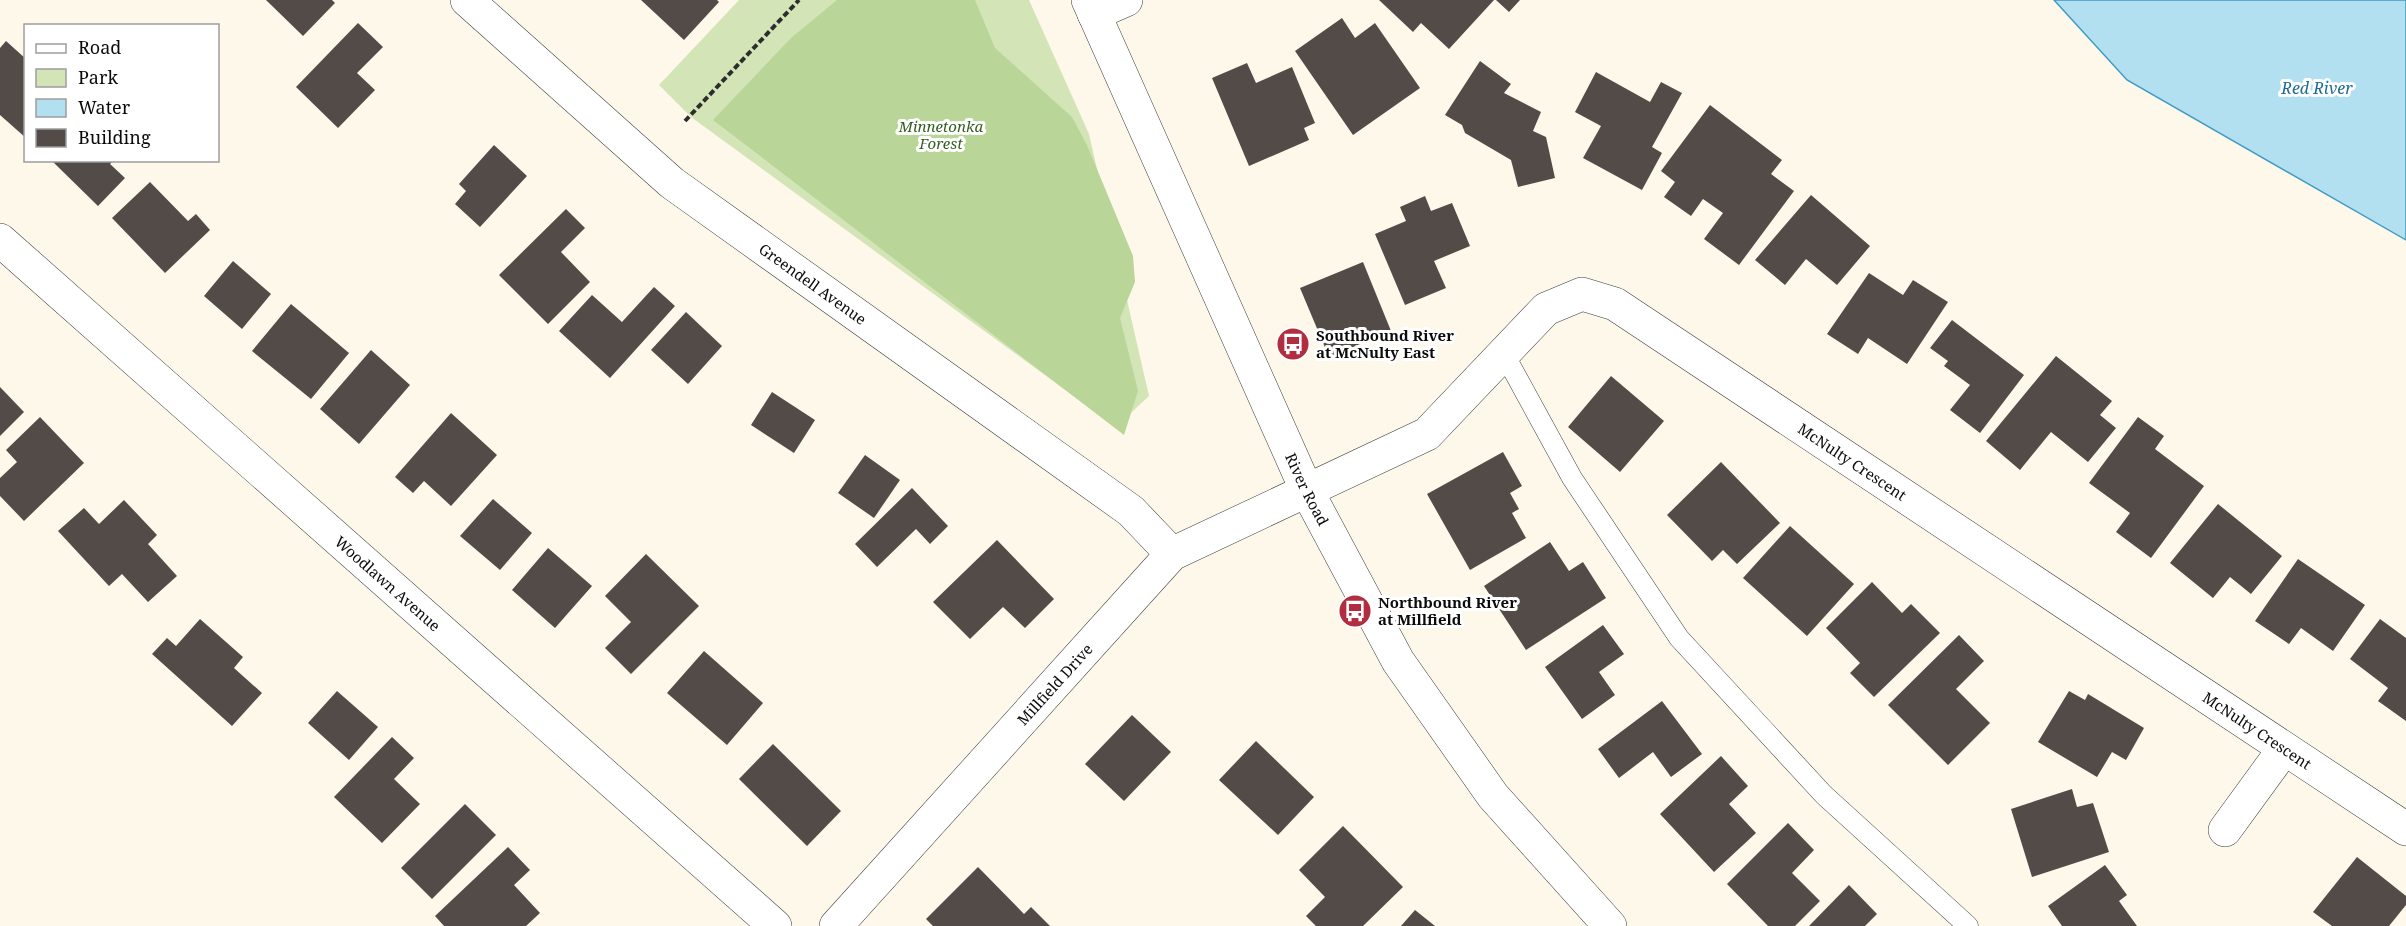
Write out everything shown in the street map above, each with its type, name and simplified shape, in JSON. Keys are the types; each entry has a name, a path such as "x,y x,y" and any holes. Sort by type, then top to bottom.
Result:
{"street":[{"name":"Greendell Avenue","path":"467,0 672,183 1131,510 1172,554"},
{"path":"1091,7 1126,0"},
{"name":"River Road","path":"1091,7 1306,489 1398,661 1493,796 1610,926"},
{"name":"Woodlawn Avenue","path":"0,240 775,926"},
{"name":"McNulty Crescent","path":"1306,489 1426,434 1546,309 1582,294 1615,304 2406,829"},
{"name":"Millfield Drive","path":"836,926 1172,554 1306,489"},
{"path":"2225,830 2284,749"}],"lane":[{"path":"1503,352 1572,478 1679,638 1824,795 1968,926"}],"path":[{"path":"685,121 799,0"}],"green space":[{"name":"Minnetonka Forest","path":"739,0 1029,0 1089,134 1149,396 1116,427 691,117 659,85"},
{"name":"Minnetonka Forest","path":"837,0 975,0 995,48 1072,117 1087,145 1133,256 1135,282 1120,318 1138,391 1124,435 713,120 791,38"}],"water":[{"name":"Red River","path":"2054,0 2406,0 2406,240 2127,80"}],"building":[{"path":"266,0 332,0 335,3 303,36"},
{"path":"641,0 717,0 719,2 684,40"},
{"path":"1379,0 1494,0 1449,49 1421,23 1413,32"},
{"path":"1496,0 1520,0 1509,12"},
{"path":"1342,18 1355,38 1375,23 1420,88 1353,135 1295,51"},
{"path":"358,23 383,47 357,73 375,90 338,128 296,87"},
{"path":"6,41 24,57 24,136 0,115 0,48"},
{"path":"1480,61 1511,84 1504,93 1541,112 1533,131 1546,137 1555,178 1518,187 1511,160 1465,133 1462,125 1445,115"},
{"path":"1247,63 1256,83 1292,67 1315,123 1304,128 1309,140 1249,166 1212,78"},
{"path":"1596,72 1650,102 1661,82 1682,93 1652,147 1662,153 1642,190 1583,158 1601,126 1575,112"},
{"path":"1710,105 1782,160 1771,174 1794,191 1739,265 1704,239 1723,213 1703,199 1691,216 1664,197 1675,182 1661,171"},
{"path":"494,145 527,176 480,227 455,204 466,191 459,184"},
{"path":"53,162 112,162 110,164 125,178 98,206"},
{"path":"150,182 188,221 196,214 210,230 165,273 112,218"},
{"path":"1811,195 1870,246 1837,285 1806,259 1785,285 1755,260"},
{"path":"1425,196 1431,211 1452,203 1470,246 1434,261 1446,288 1405,305 1375,234 1406,221 1400,207"},
{"path":"566,209 585,228 561,252 590,282 548,324 499,275"},
{"path":"233,261 271,294 242,329 204,296"},
{"path":"1363,262 1391,331 1329,357 1300,288"},
{"path":"1869,273 1903,295 1913,280 1948,302 1907,364 1868,338 1858,354 1827,334"},
{"path":"654,287 675,306 610,378 559,331 592,295 622,322"},
{"path":"291,304 349,353 311,399 252,351"},
{"path":"686,312 722,346 688,384 651,350"},
{"path":"1952,320 2024,375 1980,433 1950,410 1970,385 1944,366 1948,361 1930,348"},
{"path":"371,350 410,385 359,444 320,409"},
{"path":"2056,356 2112,401 2100,415 2116,428 2088,462 2051,432 2020,470 1986,441"},
{"path":"1611,376 1664,421 1620,472 1568,427"},
{"path":"0,387 24,412 0,436"},
{"path":"772,392 815,420 794,453 751,425"},
{"path":"451,413 497,455 451,506 424,481 413,493 395,477"},
{"path":"40,417 84,463 24,521 0,496 0,478 17,462 6,450"},
{"path":"2138,417 2164,436 2155,449 2204,486 2151,558 2116,532 2130,513 2089,483"},
{"path":"1503,452 1522,486 1510,493 1519,509 1512,513 1526,538 1470,570 1427,494"},
{"path":"865,455 900,480 874,518 838,493"},
{"path":"1721,462 1780,523 1737,564 1723,550 1712,561 1667,515"},
{"path":"912,488 948,526 930,544 916,529 877,567 855,544"},
{"path":"493,499 532,533 500,570 460,536"},
{"path":"124,500 157,535 148,544 177,576 148,602 122,574 109,586 58,531 84,508 99,524"},
{"path":"2218,504 2282,556 2251,594 2230,577 2213,598 2170,563"},
{"path":"1790,526 1854,584 1807,636 1743,578"},
{"path":"997,540 1054,599 1025,628 1003,607 970,639 933,602"},
{"path":"1550,542 1569,571 1583,562 1606,598 1526,650 1484,586"},
{"path":"548,548 592,586 555,628 512,590"},
{"path":"646,554 699,606 631,674 605,648 631,622 605,596"},
{"path":"2298,559 2365,605 2333,651 2301,628 2289,644 2255,621"},
{"path":"1872,582 1902,613 1911,604 1940,633 1874,697 1850,673 1860,663 1826,628"},
{"path":"200,619 243,657 234,668 262,693 232,726 152,654 167,638 176,646"},
{"path":"2380,619 2406,638 2406,721 2378,701 2388,688 2350,659"},
{"path":"1603,625 1624,654 1599,672 1615,695 1582,719 1545,667"},
{"path":"1959,635 1984,661 1956,689 1990,723 1948,765 1888,705"},
{"path":"704,651 763,703 727,745 667,693"},
{"path":"337,691 378,727 349,760 308,723"},
{"path":"2069,691 2085,700 2088,694 2144,728 2126,760 2112,752 2097,777 2038,742"},
{"path":"1662,701 1702,754 1671,777 1653,752 1619,778 1598,749"},
{"path":"1132,715 1171,752 1124,801 1085,764"},
{"path":"392,737 414,758 394,779 420,804 382,843 334,797"},
{"path":"1256,741 1314,797 1278,835 1219,780"},
{"path":"773,744 841,811 807,846 739,779"},
{"path":"1721,756 1748,786 1729,804 1756,833 1714,872 1660,814"},
{"path":"2072,789 2077,807 2093,803 2109,852 2032,877 2011,809"},
{"path":"465,804 496,835 432,899 401,868"},
{"path":"1788,823 1814,850 1792,873 1820,901 1795,926 1768,926 1727,884"},
{"path":"1343,826 1403,887 1363,926 1316,926 1306,916 1325,897 1299,870"},
{"path":"508,847 530,870 514,885 540,913 526,926 444,926 435,916"},
{"path":"2357,857 2406,896 2406,905 2389,926 2332,926 2313,912"},
{"path":"2105,865 2127,895 2119,901 2137,926 2062,926 2048,906"},
{"path":"978,867 1024,914 1031,907 1050,926 933,926 926,919"},
{"path":"1849,885 1877,914 1865,926 1809,926"},
{"path":"1415,910 1435,926 1401,926"}],"place":[{"name":"Southbound River at McNulty East","path":"1293,344"},
{"name":"Northbound River at Millfield","path":"1355,611"}]}
